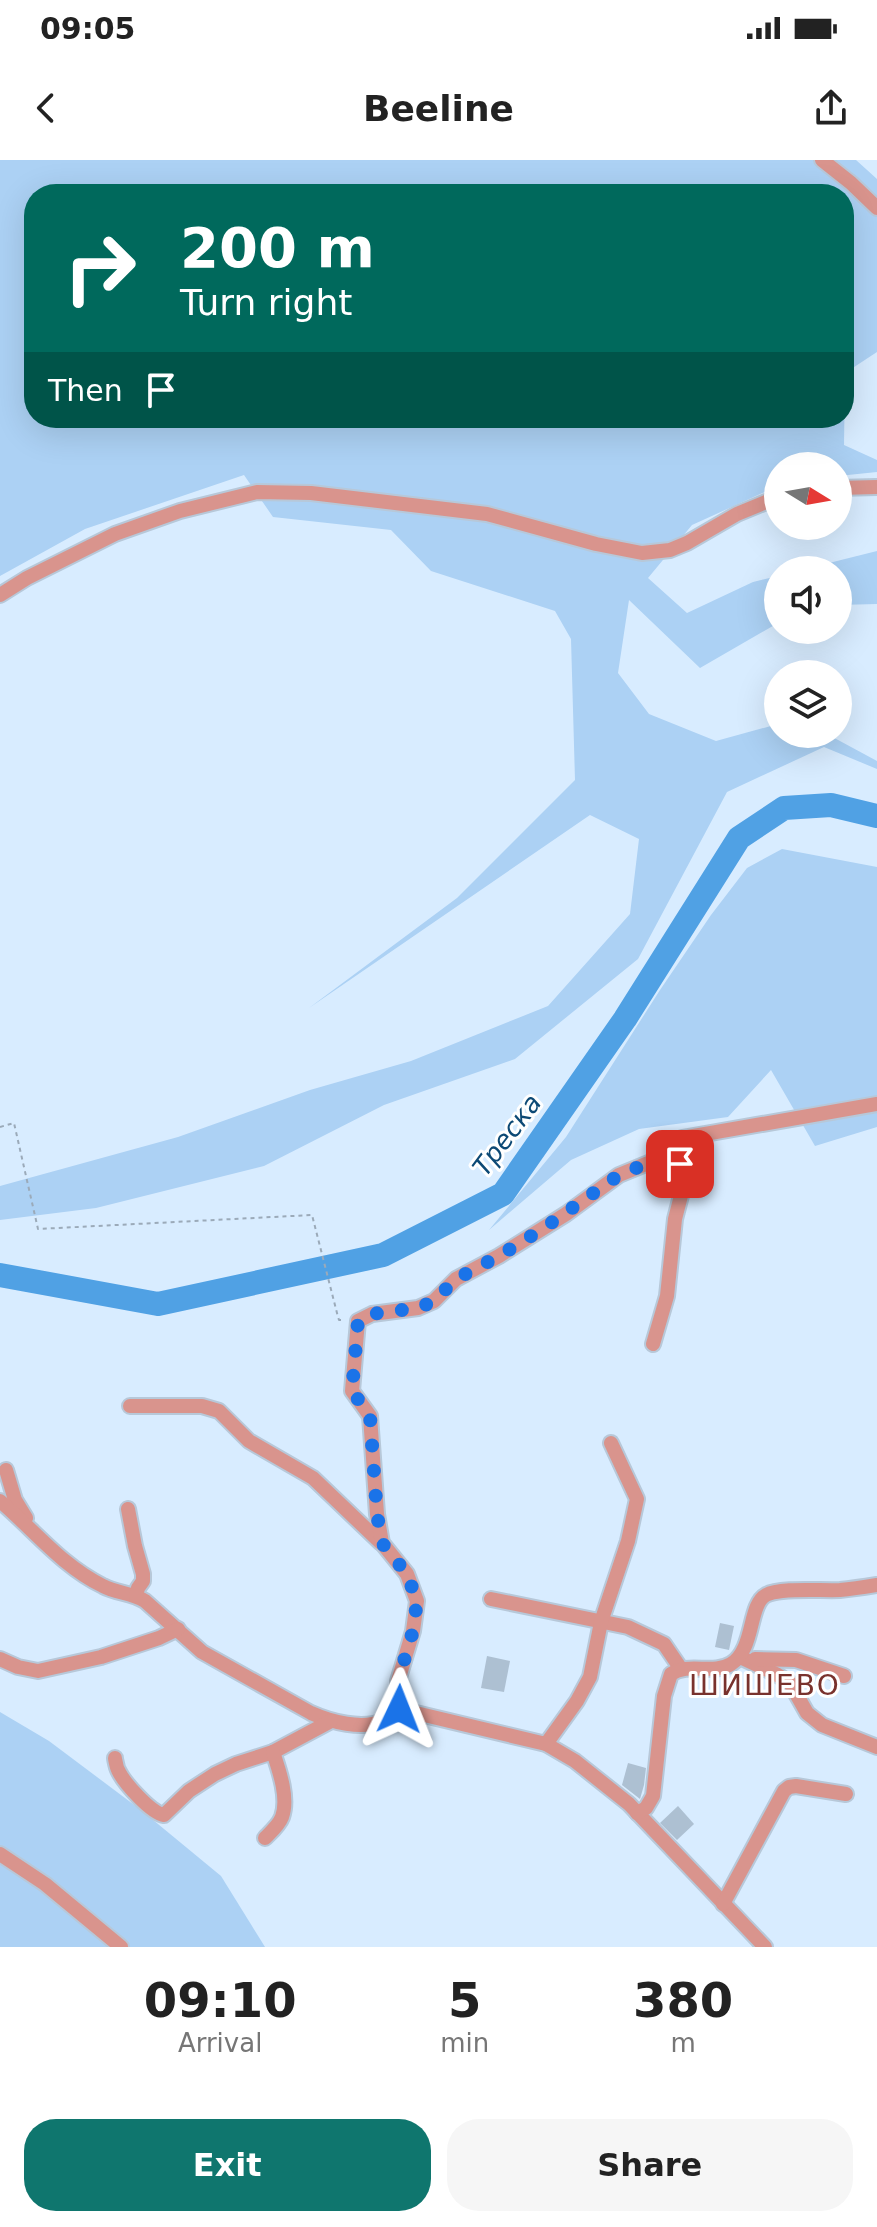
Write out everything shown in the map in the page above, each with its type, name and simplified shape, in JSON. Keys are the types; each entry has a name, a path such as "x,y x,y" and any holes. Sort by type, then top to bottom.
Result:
{"street":[{"path":"822,160 852,184"},
{"path":"854,186 877,207"},
{"path":"852,488 877,487"},
{"path":"0,595 115,534 180,511 257,492 311,493 487,514 596,544 642,553 670,550 764,503"},
{"path":"382,1543 370,1416 352,1391 358,1321 372,1314 418,1308 434,1301 456,1279 540,1231 619,1175 663,1157 682,1138 877,1104"},
{"path":"653,1344 667,1296 675,1219 684,1184 680,1164 663,1157"},
{"path":"130,1406 202,1406 219,1411 249,1441 313,1478 382,1543 407,1574 417,1601 413,1631 398,1681 399,1709"},
{"path":"546,1744 590,1677 601,1622 628,1541 637,1499 611,1443"},
{"path":"6,1470 15,1500 31,1528"},
{"path":"0,1501 69,1565 103,1586 136,1596 151,1605 202,1652 311,1713 331,1721 363,1724 382,1722 399,1709"},
{"path":"128,1509 143,1574 136,1596"},
{"path":"637,1813 646,1808 653,1796 664,1696 671,1674 681,1669 713,1670 729,1666 740,1657 759,1601 768,1593 877,1585"},
{"path":"491,1599 628,1627 664,1644 681,1669"},
{"path":"0,1659 38,1671 101,1657 178,1629"},
{"path":"740,1657 767,1661 796,1660 844,1676"},
{"path":"740,1657 790,1683 807,1713 822,1725 877,1747"},
{"path":"399,1709 546,1744 575,1761 629,1804 765,1947"},
{"path":"115,1758 117,1770 138,1796 164,1815 189,1791 215,1774 273,1752 331,1721"},
{"path":"265,1838 281,1821 283,1811 279,1772 273,1752"},
{"path":"723,1904 784,1791 796,1786 846,1794"},
{"path":"0,1854 45,1884 121,1947"}],"path":[{"path":"0,1127 14,1123 38,1229 312,1215 338,1317"}],"shaded area":[{"path":"0,160 856,160 877,179 877,352 854,367 854,184 24,184 24,428 844,428 844,445 877,460 877,472 852,475 852,452 764,452 764,492 692,525 648,578 687,613 764,579 764,631 700,668 629,600 618,673 649,714 716,741 764,728 764,748 822,748 727,792 638,959 515,1059 384,1105 264,1166 96,1208 0,1220 0,1186 178,1137 310,1090 411,1061 548,1006 630,914 639,839 590,815 309,1008 457,898 575,780 571,639 555,611 431,571 391,530 273,517 244,475 85,529 0,576"},
{"path":"877,551 877,604 852,605 852,557"},
{"path":"826,748 852,748 877,761 877,769"},
{"path":"782,849 877,867 877,1127 815,1146 771,1070 728,1117 639,1129 571,1160 489,1230 566,1137 660,990 747,868"},
{"path":"0,1712 49,1741 141,1810 221,1876 265,1947 0,1947"}],"building":[{"path":"720,1623 734,1626 729,1650 715,1647"},
{"path":"487,1656 510,1661 504,1692 481,1688"},
{"path":"628,1763 646,1768 640,1799 622,1785"},
{"path":"678,1806 694,1824 677,1840 660,1823"}],"waterway":[{"name":"Треска","path":"0,1275 158,1304 383,1255 503,1194 625,1019 739,838 784,808 831,805 877,816"}],"district":[{"name":"ШИШЕВО","path":"765,1685"}],"route":[{"path":"399,1709 398,1681 413,1631 417,1601 407,1574 382,1543 370,1416 352,1391 358,1321 372,1314 418,1308 434,1301 456,1279 566,1214 619,1175 663,1157 680,1164"}]}
